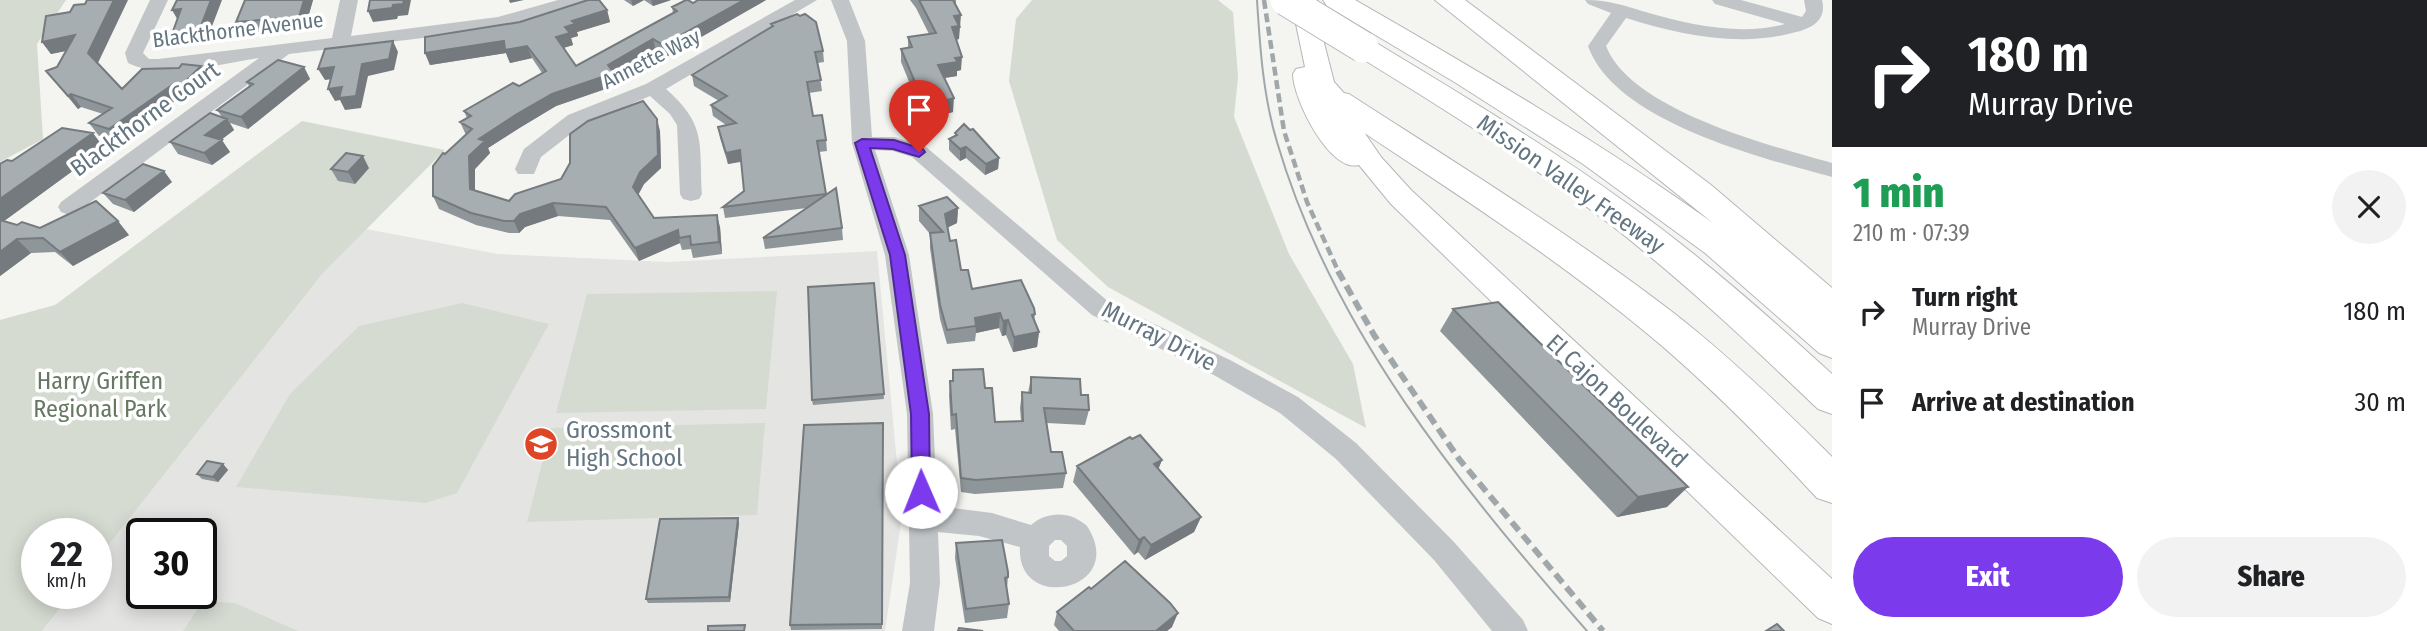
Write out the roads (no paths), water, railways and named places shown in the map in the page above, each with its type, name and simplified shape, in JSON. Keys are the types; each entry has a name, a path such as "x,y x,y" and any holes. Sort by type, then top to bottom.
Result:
{"highway":[{"name":"Mission Valley Freeway","path":"1286,0 1527,148 1592,194 1716,292 1832,398"},
{"path":"1448,0 1737,225 1832,309"},
{"path":"1474,0 1573,96"},
{"name":"Mission Valley Freeway","path":"1344,5 1558,132 1636,185 1769,287 1832,343"},
{"path":"1338,101 1536,232 1638,306 1763,414 1832,485"}],"main road":[{"name":"El Cajon Boulevard","path":"1302,0 1322,84 1338,101 1353,135 1371,163 1401,197 1832,605"},
{"name":"El Cajon Boulevard","path":"1314,50 1307,62 1304,82 1320,118 1354,161 1401,197"}],"street":[{"name":"Blackthorne Avenue","path":"159,0 134,53 135,59 145,64 159,65 498,23 571,1"},
{"path":"340,41 349,0"},
{"name":"Annette Way","path":"526,169 531,154 575,120 653,88 808,0"},
{"path":"840,0 856,41 862,143 897,255 920,414 925,583 918,631"},
{"path":"1594,0 1622,11 1705,30 1750,34 1782,33 1805,24 1814,18 1816,10 1813,0"},
{"path":"1721,0 1805,24"},
{"path":"1622,11 1597,46 1603,64 1616,77 1682,119 1715,135 1832,170"},
{"name":"Blackthorne Court","path":"69,207 285,48"},
{"path":"653,88 678,110 687,125 691,194"},
{"name":"Murray Drive","path":"862,143 894,144 919,152 1101,309 1221,367 1289,405 1346,451 1444,551 1512,631"},
{"path":"921,518 985,522 1006,527 1035,540"}],"tram line":[{"path":"1257,0 1263,71 1272,125 1301,211 1331,277 1366,341 1405,403 1493,520 1587,631"}],"railway":[{"path":"1264,0 1284,131 1307,202 1338,272"},
{"path":"1338,272 1374,335 1459,459 1603,631"}],"place":[{"name":"Grossmont High School","path":"541,444"}],"park label":[{"name":"Harry Griffen Regional Park","path":"100,395"}]}
